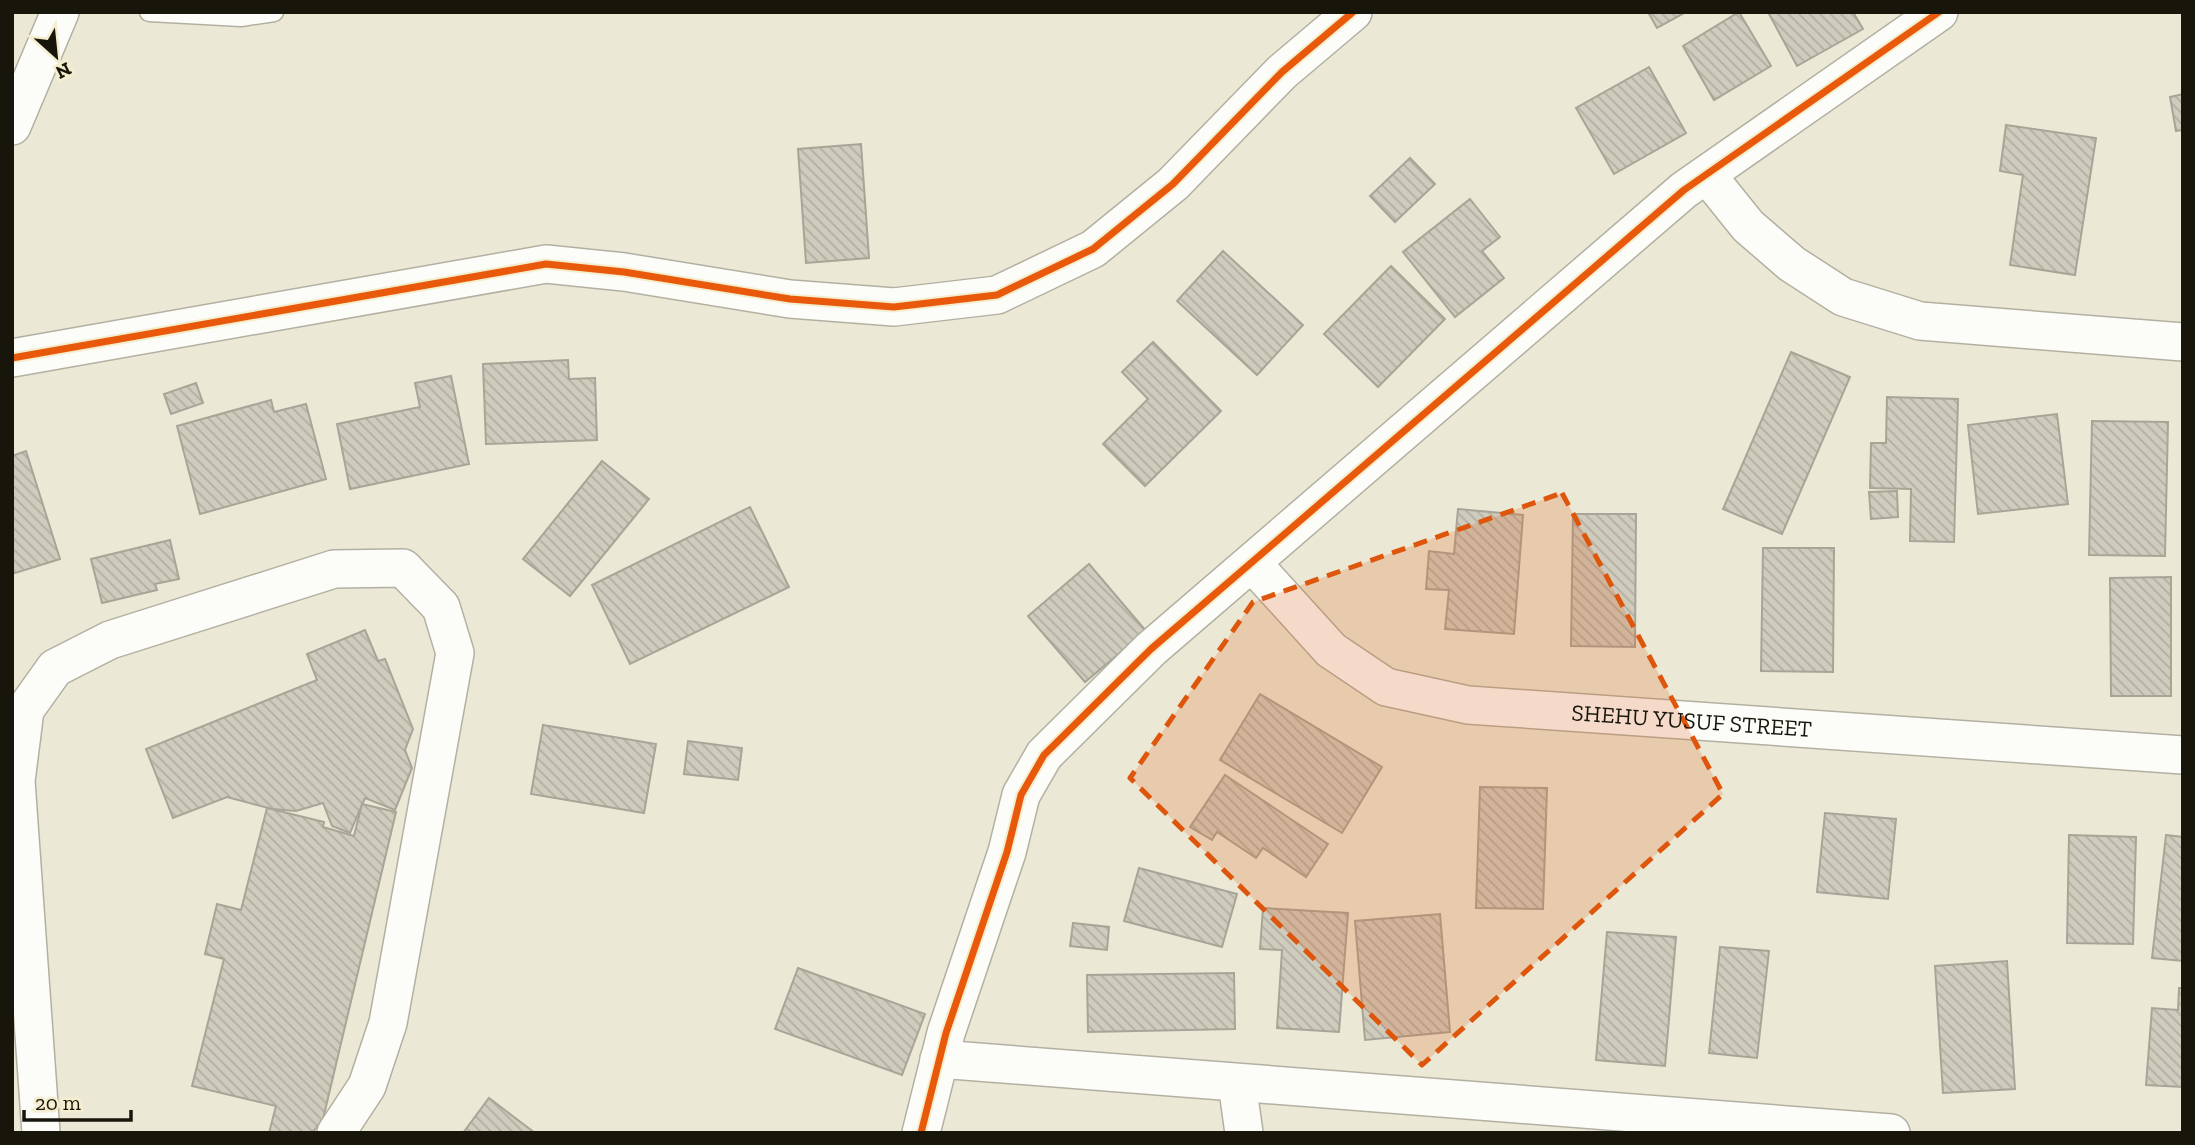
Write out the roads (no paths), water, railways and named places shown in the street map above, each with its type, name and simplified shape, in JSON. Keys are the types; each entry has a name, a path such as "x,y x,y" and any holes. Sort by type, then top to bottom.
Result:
{"street":[{"path":"12,126 60,12"},
{"path":"12,358 546,264 624,272 790,299 894,307 997,295 1093,249 1173,184 1282,72 1353,12"},
{"path":"921,1133 946,1033 1007,852 1021,795 1044,755 1151,649 1684,190 1939,12"},
{"path":"1707,175 1748,226 1792,264 1843,297 1920,321 2183,342"},
{"name":"SHEHU YUSUF STREET","path":"1252,563 1331,650 1386,687 1468,705 2183,755"},
{"path":"41,1133 16,781 25,710 55,668 110,640 334,569 403,568 442,607 454,653 388,1023 368,1086 336,1133"},
{"path":"939,1059 1891,1133"},
{"path":"1237,1083 1244,1133"}],"lane":[{"path":"149,12 241,17 274,12"}]}
